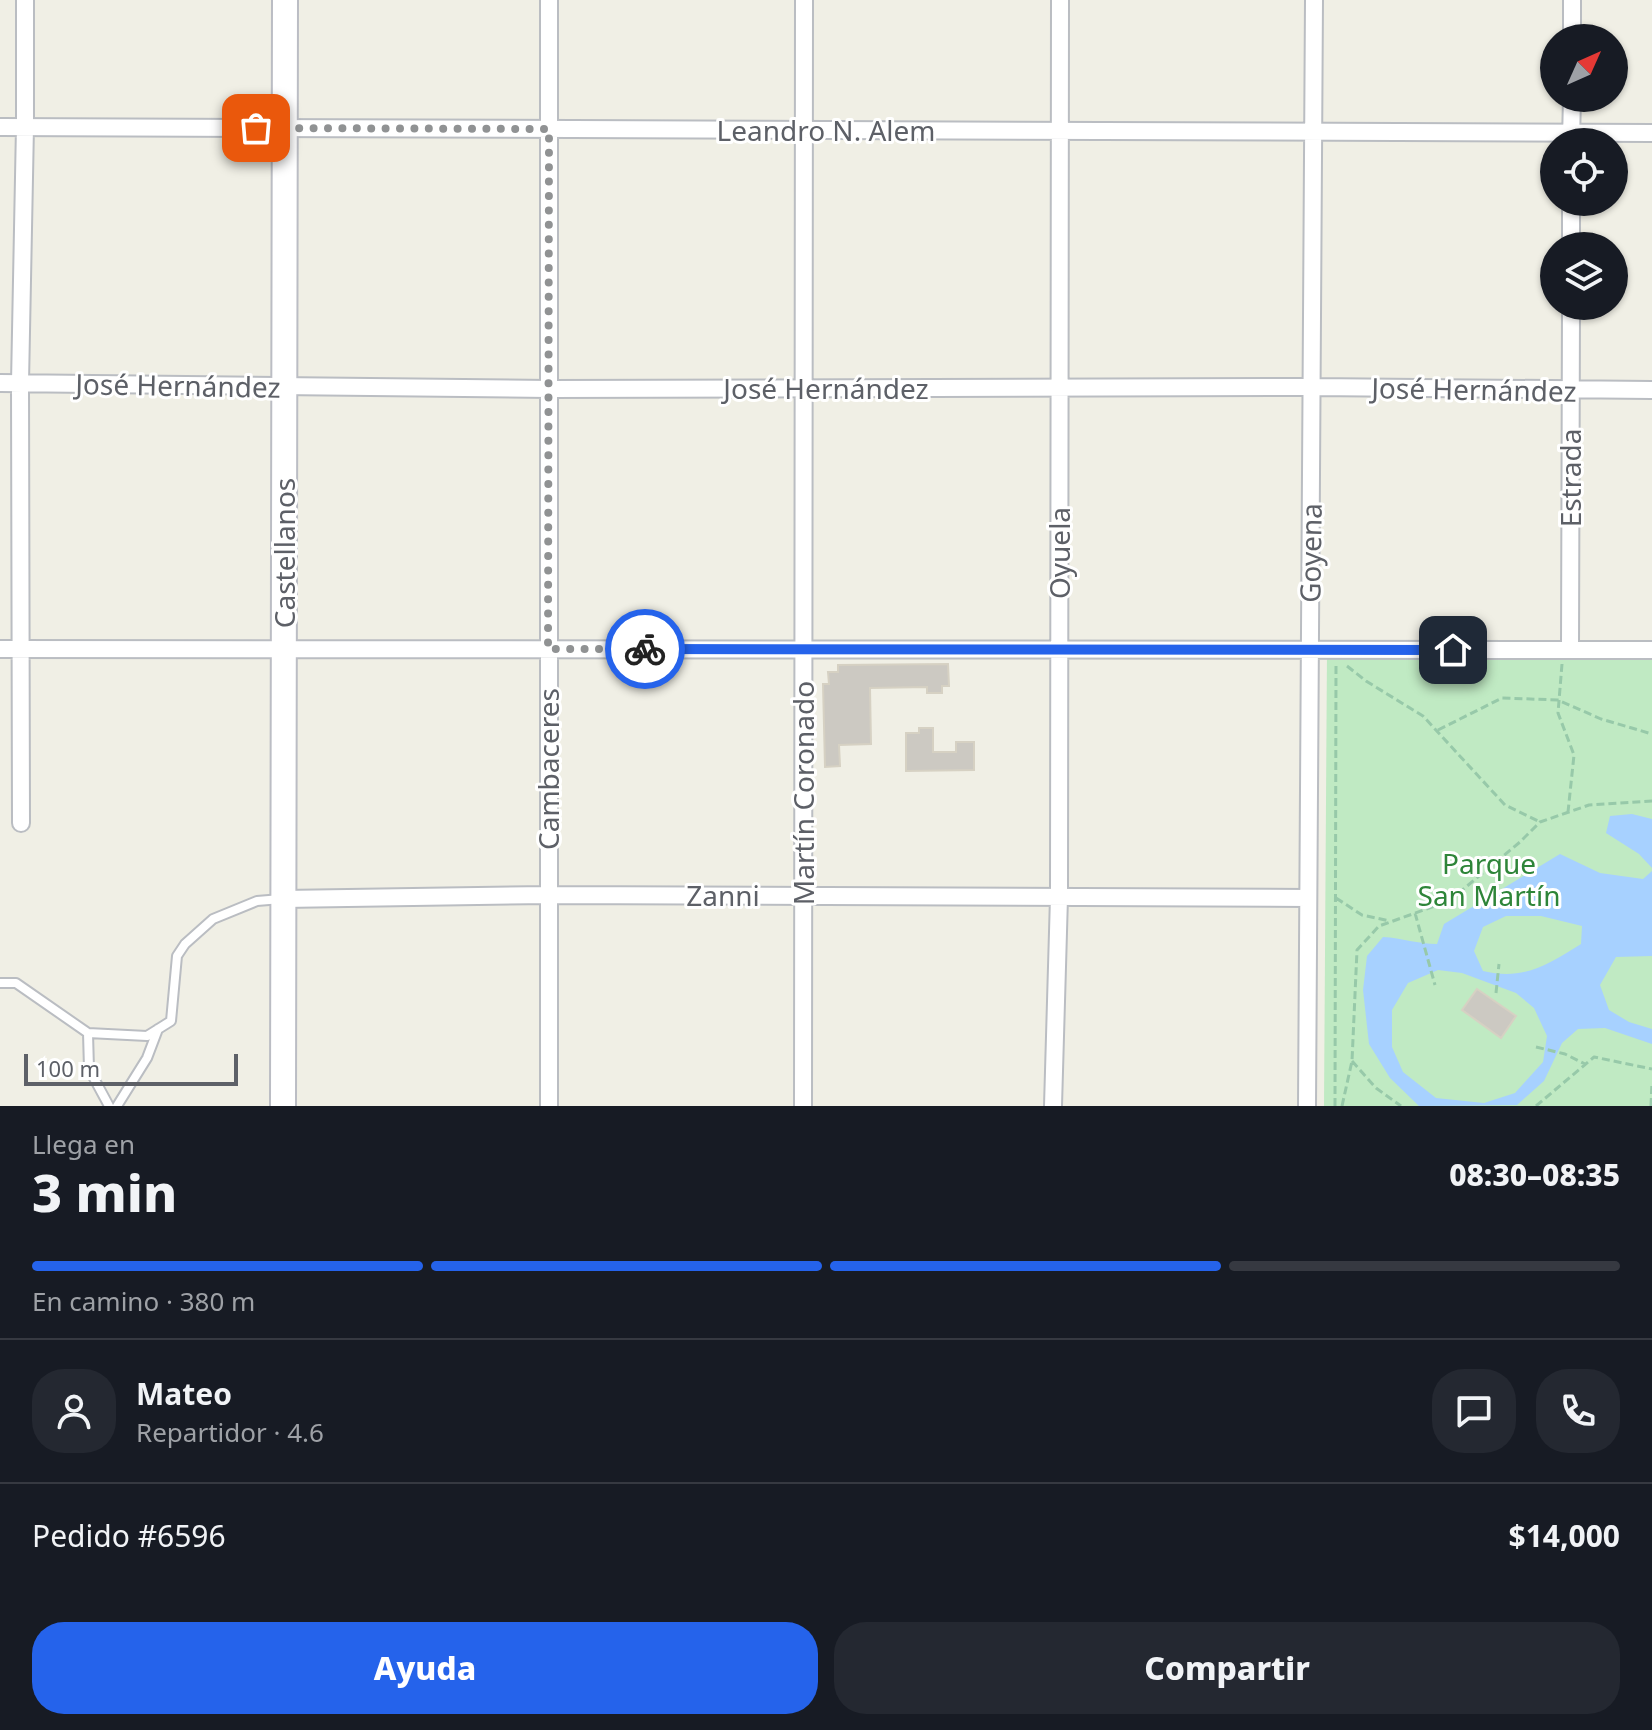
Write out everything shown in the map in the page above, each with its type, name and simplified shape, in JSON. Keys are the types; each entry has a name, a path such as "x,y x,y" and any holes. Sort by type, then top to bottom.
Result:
{"street":[{"path":"21,823 20,383 25,0"},
{"name":"Castellanos","path":"283,1106 285,0"},
{"name":"Cambaceres","path":"549,0 549,1106"},
{"name":"Martín Coronado","path":"803,1106 804,0"},
{"name":"Oyuela","path":"1053,1106 1059,897 1060,0"},
{"name":"Goyena","path":"1307,1106 1314,0"},
{"path":"1572,0 1572,24"},
{"name":"Leandro N. Alem","path":"0,127 1314,131 1540,135"},
{"name":"Leandro N. Alem","path":"1628,134 1652,133"},
{"name":"Estrada","path":"1566,651 1571,320"},
{"name":"José Hernández","path":"0,383 549,389 1313,387 1652,390"},
{"path":"0,649 1652,650"},
{"name":"Zanni","path":"283,899 548,895 1308,898"}],"lane":[{"path":"0,983 16,983 88,1033 147,1036 171,1021 177,956 185,944 213,919 257,901 283,899"},
{"path":"117,1106 147,1058 159,1029"},
{"path":"88,1033 89,1069 109,1106"}],"path":[{"path":"1337,650 1342,661 1354,671 1423,716 1505,805 1540,822"},
{"path":"1335,1106 1337,650"},
{"path":"1566,651 1558,713 1574,755 1568,812"},
{"path":"1437,730 1502,698 1558,700 1601,719 1652,734"},
{"path":"1342,1106 1352,1061 1357,950 1379,926 1449,901 1540,822 1589,805 1652,801"},
{"path":"1336,898 1362,915 1393,921"},
{"path":"1415,913 1435,985"},
{"path":"1496,993 1499,964"},
{"path":"1536,1047 1565,1054 1585,1064"},
{"path":"1536,1106 1594,1057 1652,1069"},
{"path":"1352,1061 1376,1088 1401,1106"},
{"path":"1651,1106 1652,1082"}],"green space":[{"name":"Parque San Martín","path":"1327,649 1652,653 1652,1106 1324,1106"}],"water":[{"path":"1632,814 1652,819 1652,868 1639,854 1606,833 1610,816"},
{"path":"1560,854 1600,873 1643,879 1652,871 1652,956 1616,957 1600,985 1609,1010 1629,1022 1652,1029 1652,1044 1605,1028 1578,1029 1562,1043 1544,1081 1517,1105 1419,1106 1390,1078 1369,1044 1363,990 1367,956 1383,937 1437,944 1444,924","holes":["1506,916 1541,916 1582,926 1581,944 1534,969 1510,974 1483,971 1474,951 1483,927","1438,970 1462,973 1516,993 1534,1008 1547,1036 1543,1062 1515,1093 1484,1103 1436,1098 1403,1072 1392,1047 1392,1010 1408,983"]}],"building":[{"path":"948,664 949,686 942,686 942,693 927,693 927,687 870,688 871,744 839,745 840,766 825,767 823,684 829,684 828,672 838,672 838,665"},
{"path":"919,728 933,728 933,752 956,752 956,742 974,742 974,770 906,771 906,733 919,733"},
{"path":"1477,989 1516,1016 1501,1038 1462,1010"}],"way so far":[{"path":"256,128 549,129 548,649 645,649"}],"route":[{"path":"645,649 1453,650"}]}
